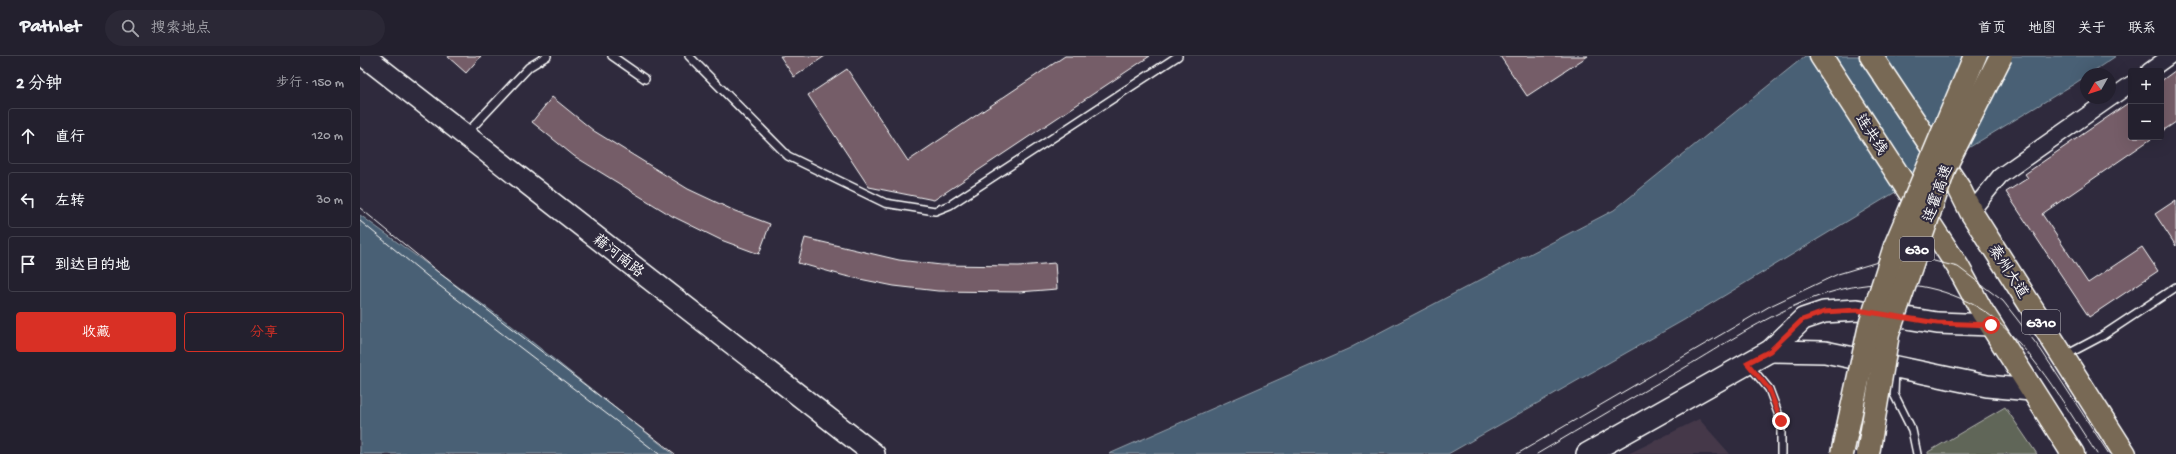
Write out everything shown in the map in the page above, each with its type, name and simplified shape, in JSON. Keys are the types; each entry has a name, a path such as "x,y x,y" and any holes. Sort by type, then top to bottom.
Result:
{"highway":[{"name":"连共线","path":"1822,56 1958,267 1991,325"},
{"name":"秦州大道","path":"1871,56 1959,188 1971,212 2125,454"},
{"name":"连霍高速","path":"1842,454 1870,325 1895,246 1975,56"},
{"name":"连霍高速","path":"1868,454 1888,334 1895,313 1946,166 2001,56"},
{"name":"G310","path":"1991,325 2031,390 2074,454"}],"main road":[{"name":"藉河南路","path":"364,56 874,454"},
{"path":"1587,454 1770,351 1802,320 1824,312 1857,310 1937,323 1991,325"},
{"path":"1770,351 1825,352 1987,386 2031,390"}],"street":[{"path":"2153,68 2170,56"},
{"path":"1971,212 2000,176 2128,86"}],"lane":[{"path":"465,135 529,67 547,56"},
{"path":"612,56 645,79"},
{"path":"689,56 788,156 884,203 935,211 950,205 1178,56"},
{"path":"2062,357 2102,336 2176,287"},
{"path":"1747,363 1769,389 1781,421 1781,454"},
{"path":"1895,367 1894,394 1912,430 1917,454"}],"shaded area":[{"path":"1699,419 1730,454 1628,454"}],"green space":[{"path":"2005,407 2037,454 1928,454 1928,452"}],"water":[{"path":"1805,56 2116,56 2098,68 2080,68 2080,80 2074,84 1684,320 1448,454 1109,454 1348,349 1614,210"},
{"path":"360,215 512,326 673,454 360,454"}],"building":[{"path":"447,56 481,56 466,73"},
{"path":"780,56 825,56 794,77"},
{"path":"1065,56 1150,56 934,200 869,187 808,95 847,69 908,161"},
{"path":"1500,56 1588,56 1527,96"},
{"path":"2176,70 2176,122 2164,130 2164,104 2164,79"},
{"path":"552,97 594,131 688,189 735,211 770,224 759,254 721,240 672,216 574,156 532,122"},
{"path":"2128,103 2128,140 2150,140 2042,214 2088,283 2142,247 2158,271 2089,317 2006,192 2028,178 2025,174"},
{"path":"2176,200 2176,246 2155,214"},
{"path":"805,238 899,260 941,265 1019,266 1055,263 1057,289 1019,292 938,291 894,286 845,276 798,263"}],"tram line":[{"path":"360,208 438,272 675,454"},
{"path":"360,221 432,280 659,454"},
{"path":"1517,454 1770,306 1838,274 1881,261 1930,260 1958,267 2003,301 2041,350 2109,454"},
{"path":"1537,454 1743,332 1773,316 1804,302 1836,291 1868,285 1902,284 1937,290 1953,295 1976,306 1997,321 2012,335 2039,367 2097,454"}],"route":[{"path":"1781,421 1769,389 1747,363 1770,351 1802,320 1824,312 1857,310 1937,323 1991,325"}]}
